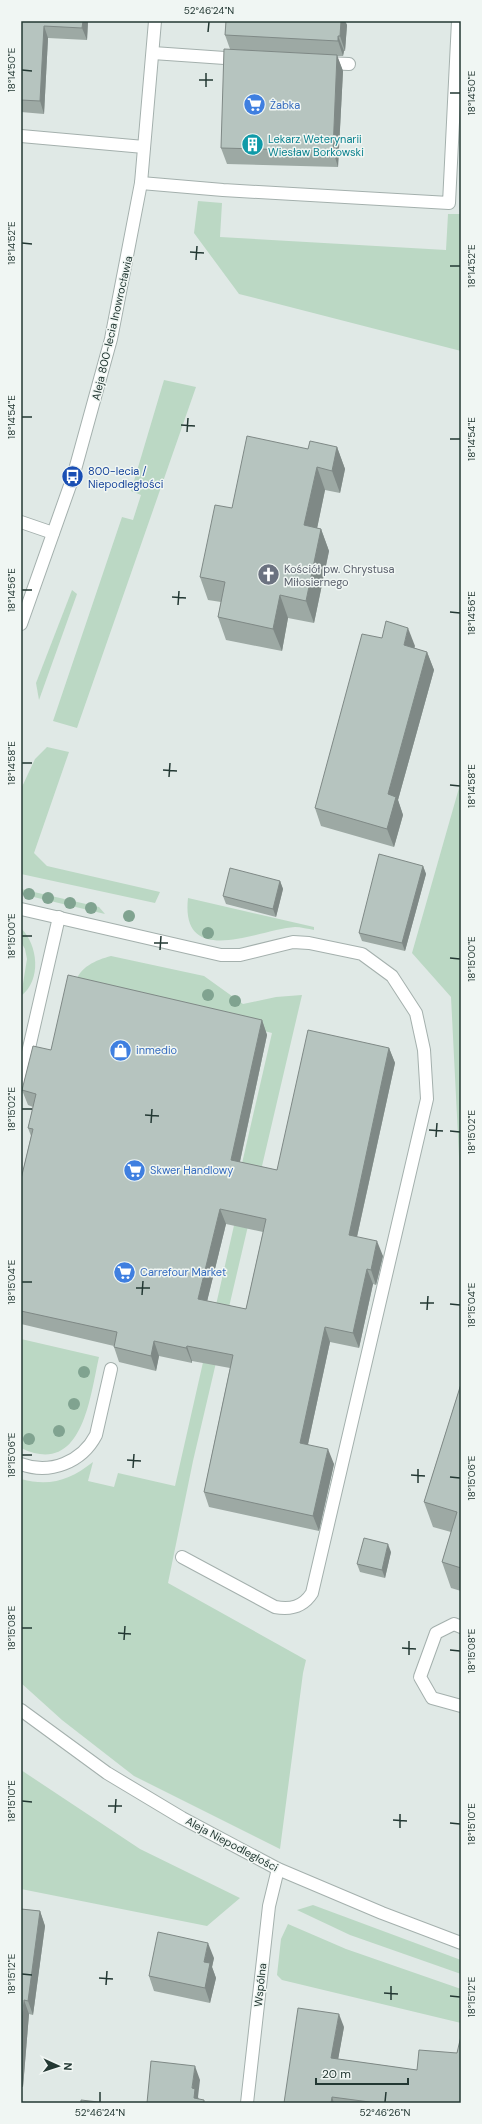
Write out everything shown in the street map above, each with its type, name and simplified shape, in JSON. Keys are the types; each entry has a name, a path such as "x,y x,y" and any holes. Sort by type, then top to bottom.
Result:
{"street":[{"name":"Aleja 800-lecia Inowrocławia","path":"21,624 73,477 97,394 130,251 141,183 155,21"},
{"path":"141,183 223,190 449,203 458,21"},
{"path":"153,54 251,59"},
{"path":"311,62 349,64"},
{"path":"21,136 144,147"},
{"path":"21,522 53,533"},
{"path":"21,909 221,954 240,955 292,942 309,943 362,954 392,976 416,1013 424,1050 427,1099 312,1593 306,1602 296,1607 286,1609 275,1608 182,1557"},
{"path":"21,1083 59,917"},
{"path":"21,1464 43,1468 56,1467 79,1456 92,1443 96,1434 111,1369"},
{"path":"461,1627 454,1624 436,1633 420,1677 432,1698 461,1706"},
{"name":"Aleja Niepodległości","path":"21,1710 107,1772 182,1818 278,1869 382,1913 461,1943"},
{"name":"Wspólna","path":"247,2103 269,1906 278,1869"}],"green space":[{"path":"198,201 222,203 220,237 446,250 448,214 461,214 461,351 239,294 194,233"},
{"path":"164,380 196,387 77,728 53,721 122,517 133,520 141,495 131,491"},
{"path":"72,590 77,594 39,700 36,683"},
{"path":"47,747 69,752 34,853 47,866 160,892 155,903 21,874 21,789 35,759"},
{"path":"461,781 461,1196 451,997 412,953"},
{"path":"21,889 99,907 105,914 21,894"},
{"path":"188,898 314,927 314,930 295,927 280,929 244,938 225,940 209,939 196,933 189,920"},
{"path":"21,928 27,935 34,953 35,972 28,989 21,996 27,959 25,949 21,942"},
{"path":"111,956 204,976 243,1004 276,997 302,995 193,1461 168,1583 306,1660 303,1673 280,1849 134,1776 62,1720 21,1683 21,1479 41,1482 59,1480 76,1473 93,1462 88,1481 114,1487 118,1473 175,1486 240,1199 234,1198 272,1033 75,984 80,973 89,965"},
{"path":"21,1339 99,1357 87,1411 80,1428 71,1443 58,1452 42,1454 21,1448"},
{"path":"21,1770 140,1849 240,1898 207,1926 21,1889"},
{"path":"313,1905 461,1960 461,1974 350,1935 297,1910"},
{"path":"288,1924 346,1949 461,1989 461,2023 282,1980 277,1975 281,1939"}],"building":[{"path":"21,21 83,21 82,28 44,26 40,101 21,100"},
{"path":"226,21 341,21 340,36 338,36 338,41 225,35"},
{"path":"224,49 337,55 333,151 221,148"},
{"name":"Kościół pw. Chrystusa Miłosiernego","path":"247,436 308,449 310,441 337,447 332,471 317,467 304,525 321,529 306,601 280,595 273,629 218,617 225,582 200,577 215,505 232,508"},
{"path":"386,621 408,628 404,645 427,652 388,794 396,797 387,829 315,808 362,634 382,638"},
{"path":"379,854 423,866 402,943 359,933"},
{"path":"230,868 280,881 273,909 223,896"},
{"path":"68,975 262,1020 231,1160 277,1170 308,1030 389,1048 349,1235 377,1241 371,1270 367,1269 353,1333 325,1327 300,1443 328,1449 313,1516 204,1492 233,1355 187,1346 186,1348 154,1341 151,1356 114,1347 117,1332 21,1311 21,1179 33,1129 28,1128 36,1094 22,1090 33,1046 51,1050","holes":["220,1209 266,1219 246,1309 198,1299"]},
{"path":"461,1384 461,1568 442,1562 457,1512 424,1502"},
{"path":"364,1538 388,1544 382,1570 357,1564"},
{"path":"21,1909 40,1911 28,2001 24,2000 21,2034"},
{"path":"158,1932 208,1943 204,1962 210,1963 205,1988 149,1976"},
{"path":"298,2008 339,2014 331,2058 417,2070 419,2050 457,2053 461,2036 461,2103 377,2103 332,2097 331,2103 284,2103"},
{"path":"151,2061 195,2066 192,2088 195,2089 194,2098 204,2100 204,2103 147,2103"},
{"path":"81,2100 107,2103 81,2103"}],"place":[{"name":"Żabka","path":"254,105"},
{"name":"Lekarz Weterynarii Wiesław Borkowski","path":"253,145"},
{"name":"800-lecia / Niepodległości","path":"73,477"},
{"name":"Kościół pw. Chrystusa Miłosiernego","path":"269,575"},
{"name":"inmedio","path":"120,1050"},
{"name":"Skwer Handlowy","path":"135,1170"},
{"name":"Carrefour Market","path":"125,1272"}]}
